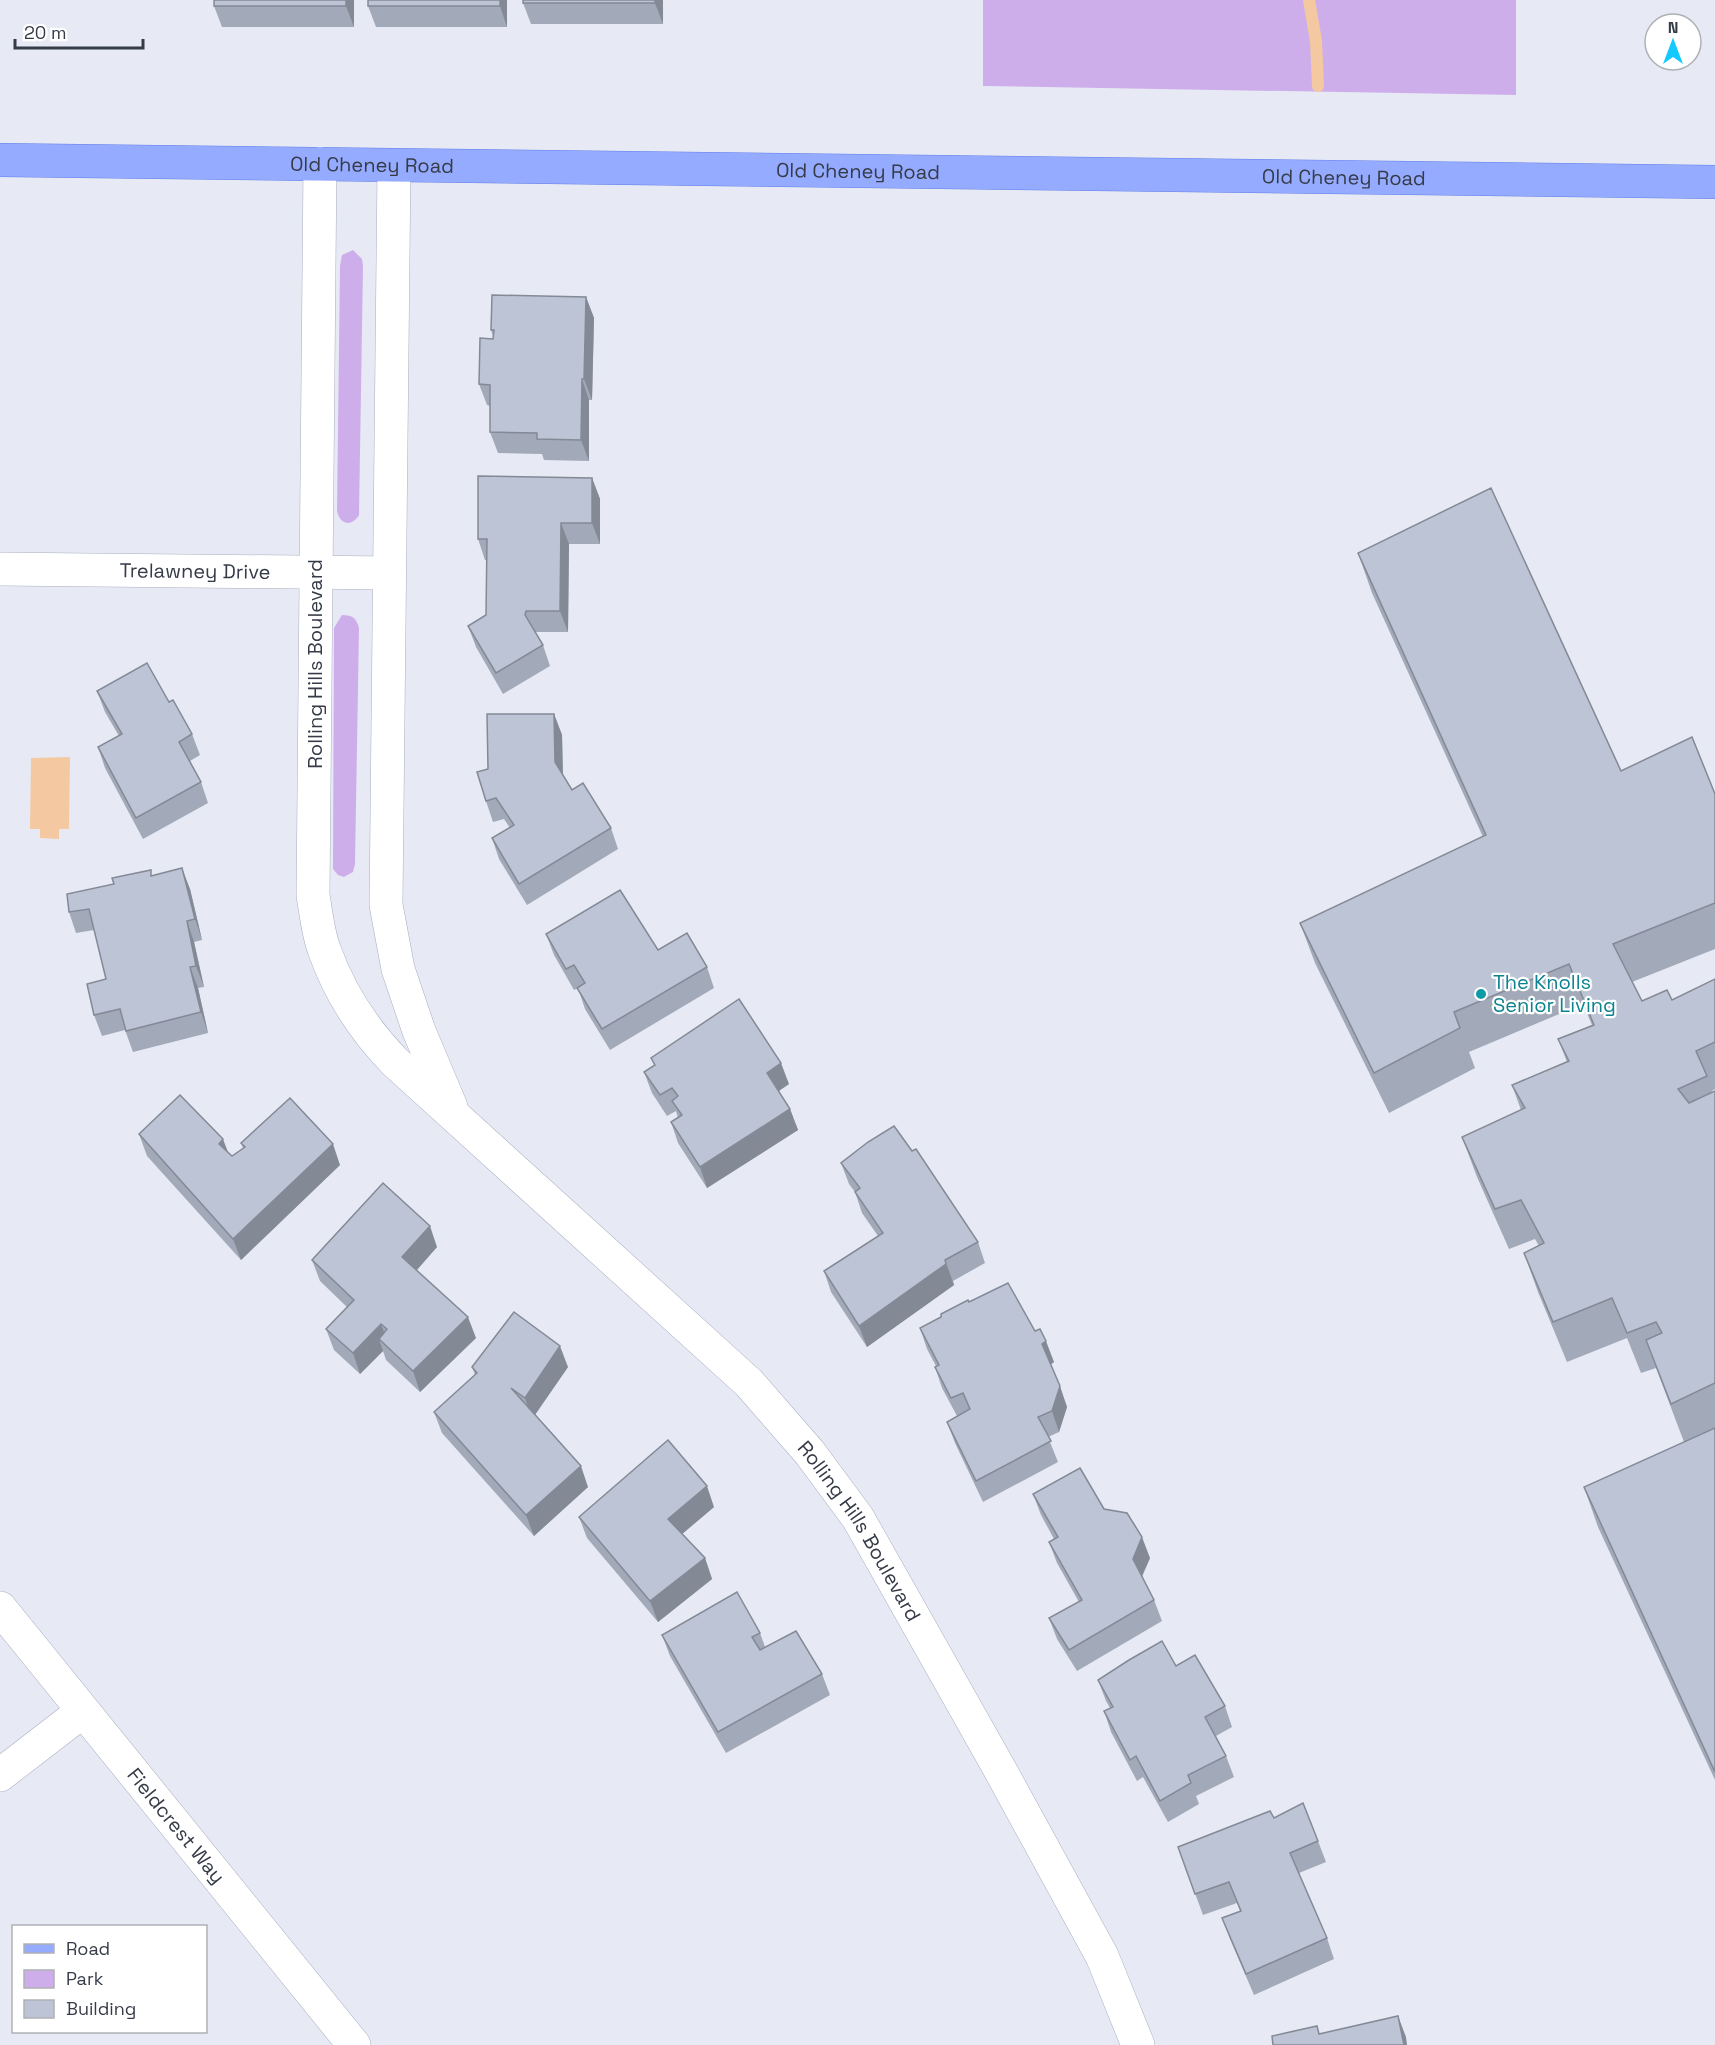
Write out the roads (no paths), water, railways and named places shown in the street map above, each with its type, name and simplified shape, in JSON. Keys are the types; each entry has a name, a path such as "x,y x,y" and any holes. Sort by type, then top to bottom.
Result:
{"main road":[{"name":"Old Cheney Road","path":"0,160 1715,182"}],"street":[{"name":"Rolling Hills Boulevard","path":"320,164 313,895 323,948 345,998 376,1042 394,1062 749,1383 810,1453 858,1518 998,1766 1102,1956 1138,2045"},
{"name":"Rolling Hills Boulevard","path":"394,166 387,905 398,969 419,1031 454,1114"},
{"name":"Trelawney Drive","path":"0,569 389,573"},
{"name":"Fieldcrest Way","path":"0,1608 354,2045"},
{"path":"0,1775 83,1711"}],"waterway":[{"path":"1309,0 1316,41 1318,86"}],"place":[{"name":"The Knolls Senior Living","path":"1481,994"}]}
